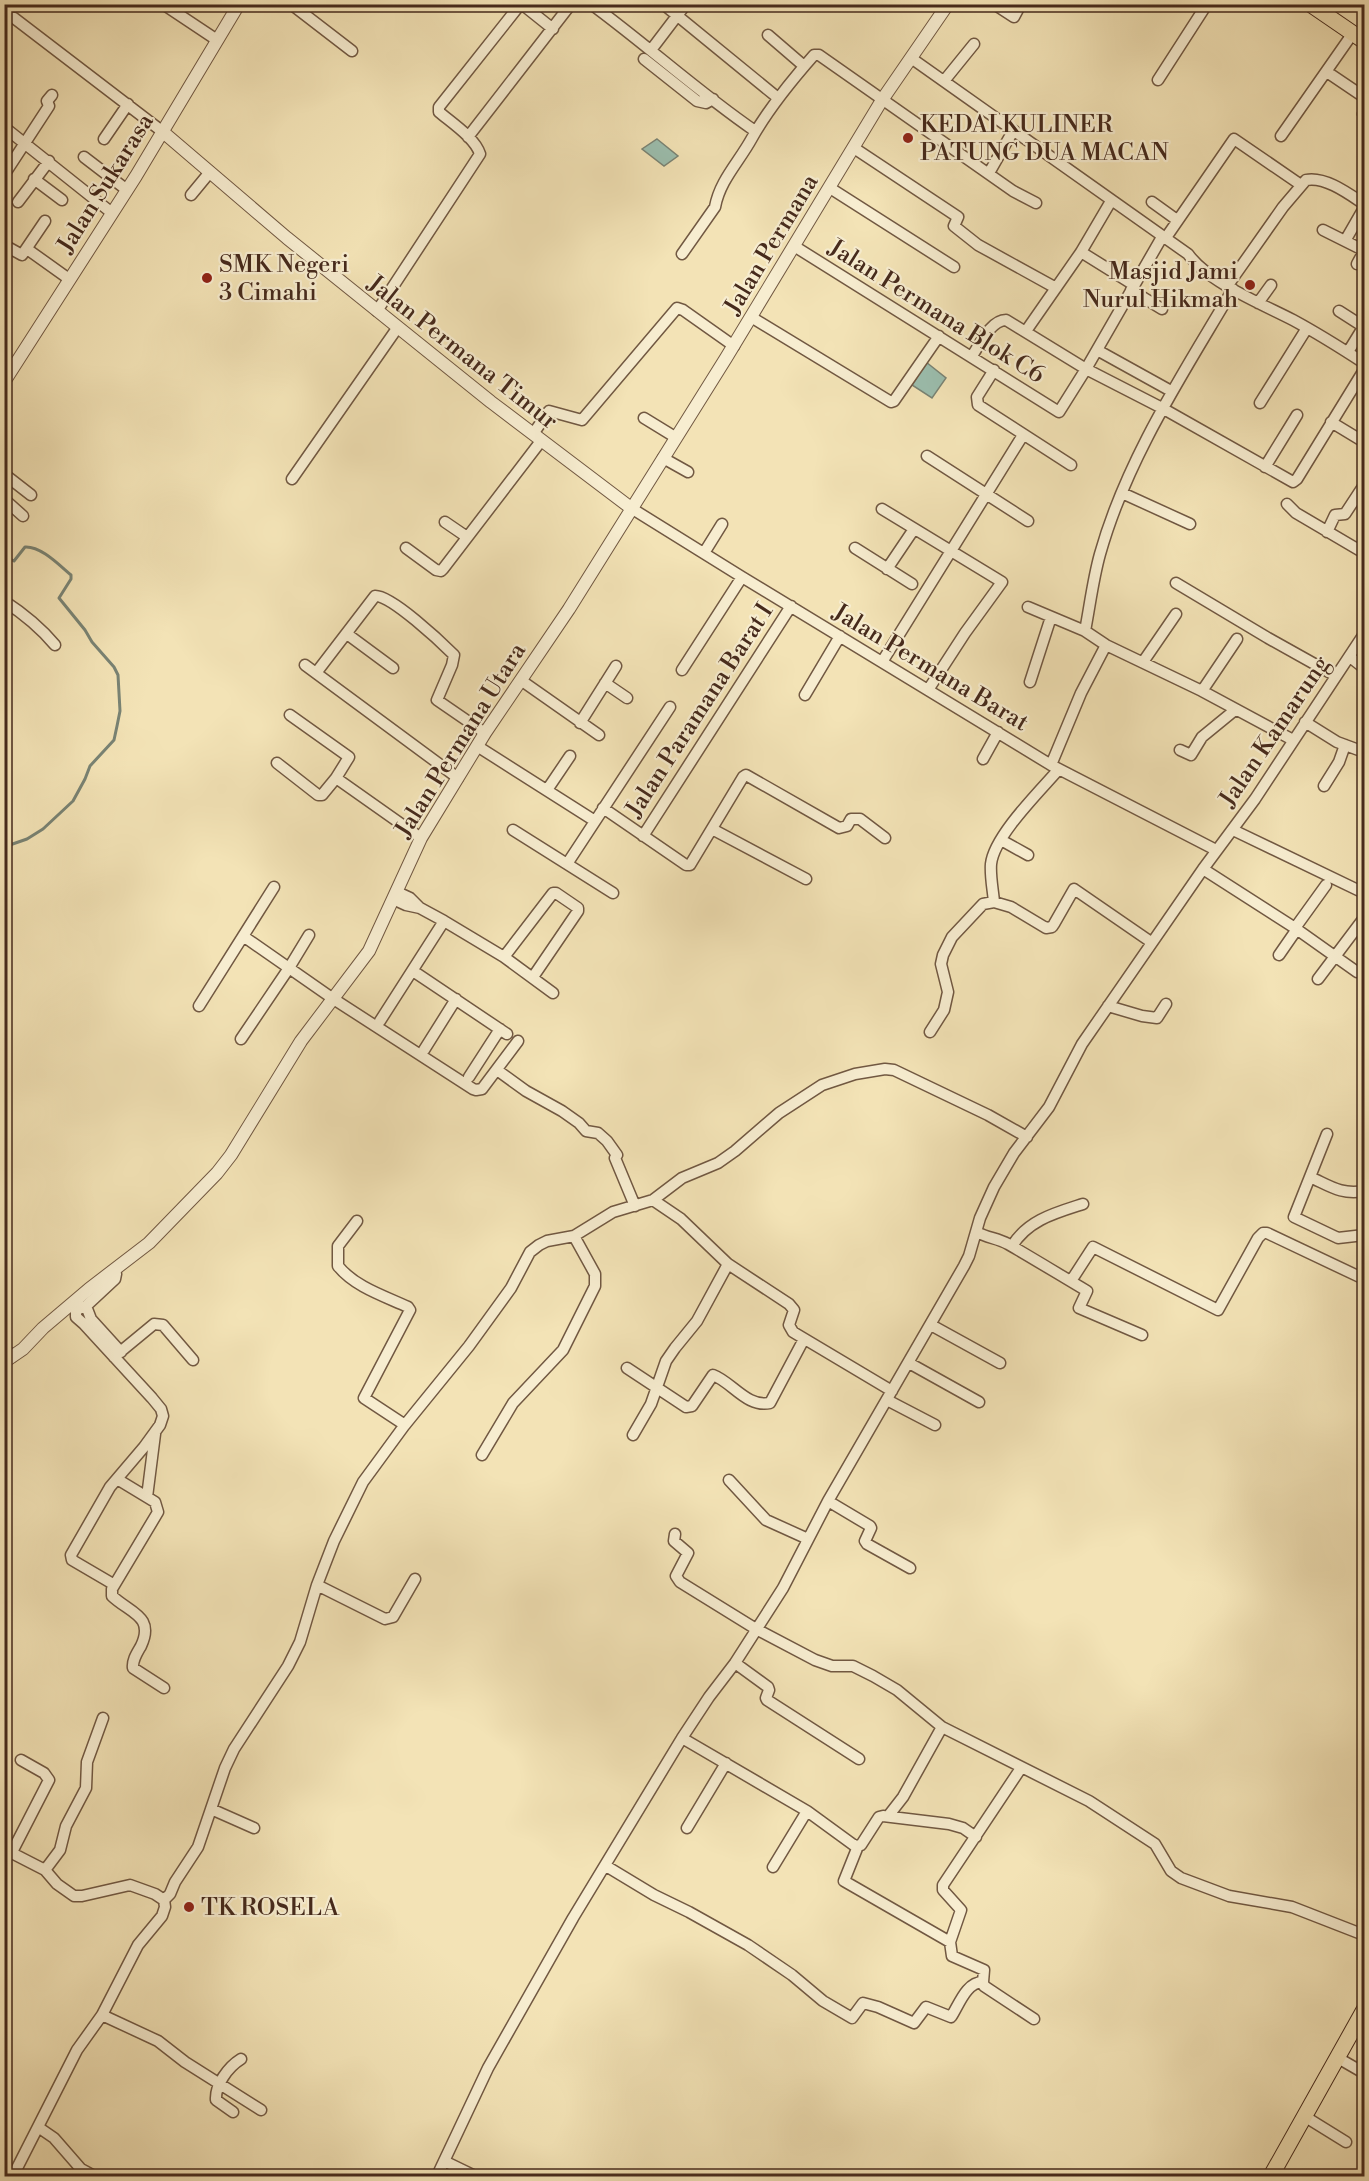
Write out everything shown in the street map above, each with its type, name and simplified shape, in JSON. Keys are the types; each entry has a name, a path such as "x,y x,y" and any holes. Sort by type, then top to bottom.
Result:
{"main road":[{"path":"1310,4 1360,36"},
{"path":"1271,2176 1365,2010"}],"street":[{"path":"163,4 217,40"},
{"name":"Jalan Sukarasa","path":"4,382 127,190 239,4"},
{"path":"291,4 352,51"},
{"path":"468,137 571,4"},
{"path":"591,4 648,54 755,131"},
{"path":"663,4 778,98"},
{"path":"648,54 686,4"},
{"name":"Jalan Permana","path":"632,508 794,246 835,192 854,148 882,100 948,4"},
{"path":"994,4 1014,16 1021,4"},
{"path":"1158,80 1207,4"},
{"path":"377,311 480,154 468,137 439,112 439,106 519,6 523,5 553,28"},
{"path":"4,20 8,17 14,18 162,132"},
{"path":"768,35 804,66"},
{"path":"1281,136 1327,72 1360,36"},
{"path":"944,81 974,44"},
{"path":"682,254 715,207 715,199 727,175 755,131 778,98 814,55 819,56 1013,191 1036,203"},
{"path":"911,58 1188,254 1196,266 1365,363"},
{"path":"1327,72 1365,97"},
{"path":"4,175 49,106 47,101 52,95"},
{"path":"104,139 128,104"},
{"path":"4,127 112,213"},
{"path":"988,173 1013,131"},
{"name":"Jalan Permana Timur","path":"162,132 377,311 537,438 632,508"},
{"path":"1086,369 1164,238 1234,139 1301,185"},
{"path":"854,148 958,217 954,226 978,245 1056,288"},
{"path":"84,157 127,190"},
{"path":"18,202 49,161"},
{"path":"191,195 210,172"},
{"path":"1085,631 1100,555 1122,493 1162,408 1230,287 1301,185 1309,178 1346,192 1365,206 1345,241"},
{"path":"34,179 62,200"},
{"path":"835,192 954,267"},
{"path":"1026,331 1081,252 1111,201"},
{"path":"1152,202 1177,220"},
{"path":"4,245 20,255 27,249 45,221"},
{"path":"1323,230 1363,250 1357,264"},
{"name":"Jalan Permana Blok C6","path":"794,246 1059,412 1086,369"},
{"path":"27,249 69,279"},
{"path":"1081,252 1162,309"},
{"path":"1258,303 1271,285"},
{"path":"406,548 436,570 441,571 537,438 549,411 582,420 677,308 734,346"},
{"path":"1339,311 1364,326 1348,352"},
{"path":"751,316 891,402 894,401 939,336"},
{"path":"972,356 986,334 1002,320 1006,320 1086,369 1162,408 1293,482 1365,370"},
{"path":"292,479 398,327"},
{"path":"1260,403 1307,328"},
{"path":"1097,350 1171,391"},
{"path":"994,370 977,397 978,405 1071,465"},
{"path":"1265,467 1298,415"},
{"path":"644,418 675,437"},
{"path":"1331,422 1365,442"},
{"path":"882,662 1023,435"},
{"path":"927,456 1028,520"},
{"path":"663,458 688,472"},
{"path":"6,478 31,495"},
{"path":"1327,532 1335,515 1345,514 1365,485"},
{"path":"1122,493 1190,524"},
{"path":"4,499 23,516"},
{"path":"1287,504 1296,513 1365,553"},
{"name":"Jalan Permana Barat","path":"632,508 742,578 1055,767 1216,850"},
{"name":"Jalan Permana Utara","path":"8,1360 23,1349 43,1328 149,1243 217,1173 231,1155 301,1041 369,951 421,838 485,733 522,681 632,508"},
{"path":"882,509 1001,580 1002,584 965,633 928,690"},
{"path":"445,522 467,537"},
{"path":"704,553 722,524"},
{"path":"887,569 914,529"},
{"path":"855,548 912,584"},
{"path":"682,670 742,578"},
{"path":"1176,583 1336,676"},
{"path":"316,673 375,596 384,597 407,613 454,655 436,700 485,733"},
{"path":"4,601 24,613 55,645"},
{"name":"Jalan Paramana Barat I","path":"643,836 791,606"},
{"path":"1028,607 1085,631 1106,645 1202,691 1293,740"},
{"path":"1143,662 1176,614"},
{"path":"1030,682 1051,617"},
{"path":"347,634 393,668"},
{"name":"Jalan Kamarung","path":"444,2160 488,2068 573,1918 682,1738 735,1663 783,1588 828,1501 969,1256 983,1210 993,1187 1049,1107 1082,1044 1151,942 1216,850 1233,830 1365,634"},
{"path":"805,695 840,636"},
{"path":"1202,691 1237,639"},
{"path":"994,902 991,865 1001,840 1055,767 1081,693 1106,645"},
{"path":"1350,657 1365,668"},
{"path":"305,665 458,778"},
{"path":"580,723 616,666"},
{"path":"522,681 599,735"},
{"path":"605,683 627,698"},
{"path":"567,864 670,707"},
{"path":"1180,750 1191,755 1202,737 1235,710"},
{"path":"277,763 318,795 325,793 349,757 290,715"},
{"path":"1305,722 1336,742 1365,752"},
{"path":"983,759 998,732"},
{"path":"1324,786 1339,762 1345,745"},
{"path":"477,746 595,820"},
{"path":"548,790 570,756"},
{"path":"603,808 686,865 690,865 746,775 839,828 847,826 851,819 860,819 885,838"},
{"path":"336,778 421,838"},
{"path":"712,829 806,879"},
{"path":"513,830 613,893"},
{"path":"1233,830 1365,893"},
{"path":"1001,840 1028,855"},
{"path":"1203,869 1296,929 1357,972 1365,971"},
{"path":"1279,955 1326,885"},
{"path":"199,1006 274,887"},
{"path":"930,1032 944,1010 948,992 940,964 943,955 952,938 983,904 994,902 1011,907 1046,928 1054,924 1074,889 1151,942"},
{"path":"504,957 553,893 578,908 533,977"},
{"path":"395,895 504,957 553,993"},
{"path":"1318,979 1365,918"},
{"path":"380,1021 444,921"},
{"path":"241,1039 309,935"},
{"path":"243,936 332,998 473,1089 482,1089 518,1041"},
{"path":"413,970 504,1032 469,1077"},
{"path":"424,1050 456,999"},
{"path":"1108,1006 1156,1018 1166,1004"},
{"path":"164,1900 170,1894 175,1882 198,1847 225,1768 234,1749 296,1650 308,1622 317,1585 334,1541 363,1482 405,1425 469,1346 511,1288 530,1252 547,1242 574,1236 603,1216 653,1200 682,1178 718,1163 779,1113 822,1085 870,1071 885,1069 900,1072 988,1115 1027,1137"},
{"path":"494,1074 550,1103 571,1117 586,1131 598,1133 607,1141 617,1155 615,1158 635,1206"},
{"path":"1327,1134 1295,1212 1296,1220 1338,1238 1365,1235"},
{"path":"1310,1177 1345,1192 1353,1194 1365,1191"},
{"path":"653,1200 681,1219 728,1264 789,1304 794,1310 789,1328 935,1425"},
{"path":"1011,1246 1018,1236 1040,1219 1083,1204"},
{"path":"357,1221 338,1246 338,1266 346,1276 410,1310 364,1398 405,1425"},
{"path":"977,1232 1011,1246 1087,1291 1079,1308 1142,1335"},
{"path":"1071,1281 1093,1247 1218,1310 1263,1233 1365,1279"},
{"path":"482,1455 513,1403 563,1350 595,1286 595,1274 574,1236"},
{"path":"633,1435 651,1404 671,1353 697,1321 728,1264"},
{"path":"113,1584 70,1557 110,1487 156,1431 163,1416 117,1354 88,1321 76,1317 75,1313 80,1308 86,1306 115,1279 114,1271"},
{"path":"117,1354 158,1323 163,1324 193,1360"},
{"path":"931,1325 1000,1363"},
{"path":"627,1368 688,1407 692,1406 713,1375 750,1400 770,1403 804,1339"},
{"path":"4,1347 8,1360"},
{"path":"909,1363 979,1402"},
{"path":"147,1497 156,1431"},
{"path":"117,1479 155,1502 158,1512 113,1584 112,1596 140,1617 146,1629 145,1637 132,1663 133,1668 164,1688"},
{"path":"729,1480 766,1520 808,1539"},
{"path":"828,1501 870,1526 867,1544 910,1568"},
{"path":"675,1534 673,1539 688,1554 676,1576 677,1580 756,1629 815,1660 832,1666 853,1666 873,1676 897,1690 942,1727 1089,1801 1155,1844 1174,1874 1229,1896 1292,1907 1365,1935"},
{"path":"317,1585 388,1619 393,1617 415,1579"},
{"path":"735,1663 768,1687 767,1700 859,1759"},
{"path":"45,1870 60,1850 66,1826 86,1788 87,1762 103,1718"},
{"path":"889,1815 903,1797 942,1727"},
{"path":"682,1738 807,1811 858,1846"},
{"path":"13,2176 77,2050 102,2015 138,1945 162,1916 165,1907 164,1900 155,1894 130,1886 74,1896 57,1884 45,1870 8,1850 49,1780 44,1773 21,1760"},
{"path":"687,1828 726,1764"},
{"path":"982,1983 984,1970 952,1956 950,1942 961,1910 944,1893 943,1887 1021,1768"},
{"path":"211,1809 254,1828"},
{"path":"773,1867 807,1811"},
{"path":"950,1942 844,1881 858,1846 861,1845 879,1817 889,1815 949,1824 963,1828 976,1837"},
{"path":"606,1866 654,1895 748,1945 792,1975 823,2001 852,2018 863,2003 915,2024 926,2007 951,2017 968,1989 976,1982 982,1983 1034,2019"},
{"path":"102,2015 158,2041 184,2062 261,2110"},
{"path":"1338,2058 1365,2073"},
{"path":"233,2112 216,2100 216,2093 219,2084 232,2066 241,2059"},
{"path":"1304,2116 1346,2142"},
{"path":"38,2127 54,2138 81,2169 94,2176"},
{"path":"436,2176 444,2160 456,2172 475,2176"}],"shaded area":[{"path":"657,139 678,156 664,166 642,149"},
{"path":"926,362 946,378 932,398 912,385"}],"waterway":[{"path":"4,556 14,561 25,547 31,548 50,557 71,575 71,579 59,598 114,667 118,675 120,711 114,740 90,766 73,801 43,829 27,839 4,847"}],"place":[{"name":"KEDAI KULINER PATUNG DUA MACAN","path":"908,138"},
{"name":"SMK Negeri 3 Cimahi","path":"207,278"},
{"name":"Masjid Jami Nurul Hikmah","path":"1250,285"},
{"name":"TK ROSELA","path":"189,1907"}]}
